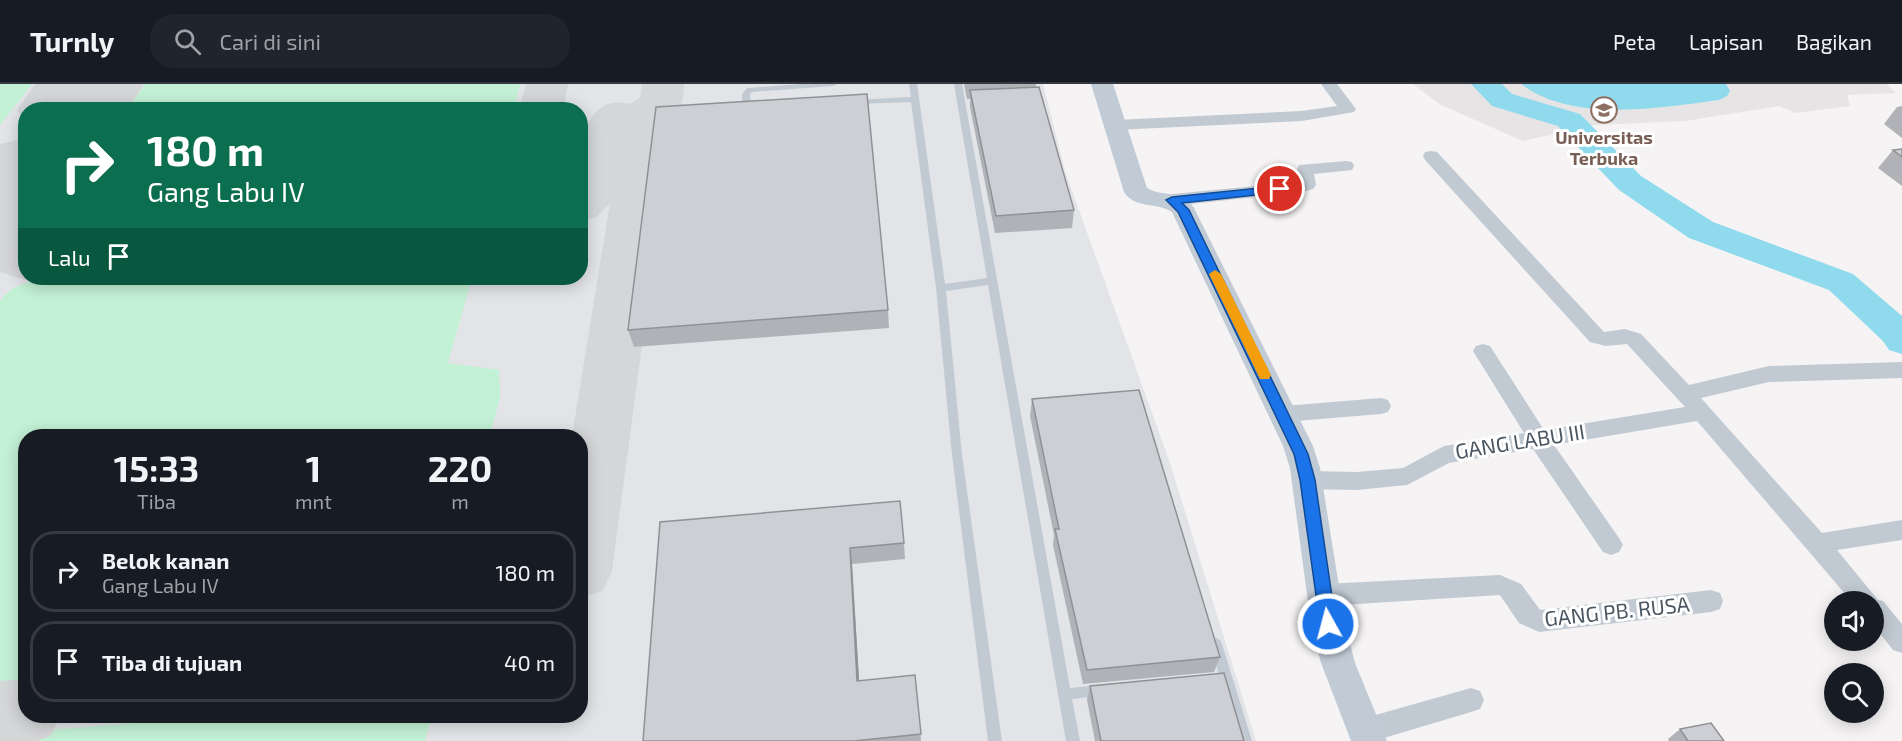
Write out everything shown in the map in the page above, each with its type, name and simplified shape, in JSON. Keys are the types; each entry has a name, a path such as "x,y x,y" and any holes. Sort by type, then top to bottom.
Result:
{"street":[{"path":"1102,84 1136,192 1152,200 1303,187 1307,185 1305,169 1346,166"},
{"path":"1116,125 1302,116 1348,109 1329,84"},
{"path":"1431,156 1597,337 1604,340 1631,337 1685,394 1857,591"},
{"path":"1172,200 1183,210 1284,414 1301,454 1307,480 1328,624 1338,663 1367,736 1471,700"},
{"path":"1483,351 1539,440 1611,545"},
{"path":"1685,394 1769,374 1902,370"},
{"path":"1284,414 1381,406"},
{"name":"GANG LABU III","path":"1307,480 1357,481 1407,476 1444,455 1701,412"},
{"path":"1816,543 1833,543 1902,530"},
{"name":"GANG PB. RUSA","path":"1325,595 1500,585 1511,589 1530,618 1539,621 1711,601"},
{"path":"1884,621 1902,642"}],"lane":[{"path":"747,109 746,94 750,90 833,84"},
{"path":"912,84 941,288 957,455 994,741"},
{"path":"958,84 967,103 992,281 1073,741"},
{"path":"843,103 915,99"},
{"path":"736,110 759,108"},
{"path":"941,288 992,281"},
{"path":"1213,634 1221,680 1245,741"},
{"path":"1065,694 1111,690"}],"shaded area":[{"path":"0,84 1043,84 1066,174 1169,460 1256,741 0,741"},
{"name":"Universitas Terbuka","path":"1413,84 1887,84 1896,93 1847,95 1850,106 1795,113 1779,106 1685,121 1594,125 1523,141 1441,105"}],"green space":[{"path":"0,84 32,84 0,125"},
{"path":"145,84 520,84 516,102 133,102"},
{"path":"20,285 470,285 448,363 499,370 500,397 492,429 18,429 18,691 0,693 0,301"},
{"path":"134,723 429,723 425,741 0,741 0,734"}],"water":[{"path":"1521,84 1726,84 1730,91 1727,96 1719,100 1617,110 1565,104 1542,96"}],"building":[{"path":"1039,87 1074,210 996,216 970,90"},
{"path":"867,94 888,310 628,330 656,107"},
{"path":"1902,149 1902,157 1893,150"},
{"path":"1139,390 1220,657 1087,670 1055,529 1059,529 1032,399"},
{"path":"900,501 904,543 850,548 857,681 915,675 921,734 854,741 643,741 660,522"},
{"path":"1224,673 1244,741 1101,741 1090,686"},
{"path":"1711,723 1724,741 1688,741 1680,729"}],"waterway":[{"path":"1485,84 1502,100 1569,120 1630,183 1701,230 1841,282 1897,332 1902,341"}],"taxiway":[{"path":"543,102 547,84"},
{"path":"588,520 613,360 646,112 661,104 663,84"},
{"path":"588,199 598,184 609,125 619,114"},
{"path":"0,211 4,204"},
{"path":"0,255 18,261"},
{"path":"0,715 18,713"}],"runway":[{"path":"78,102 91,84"},
{"path":"0,209 18,185"}],"slow traffic":[{"path":"1215,274 1265,375"}],"place":[{"name":"Universitas Terbuka","path":"1604,110"}],"route":[{"path":"1280,189 1172,200 1183,210 1284,414 1301,454 1307,480 1328,624"}]}
